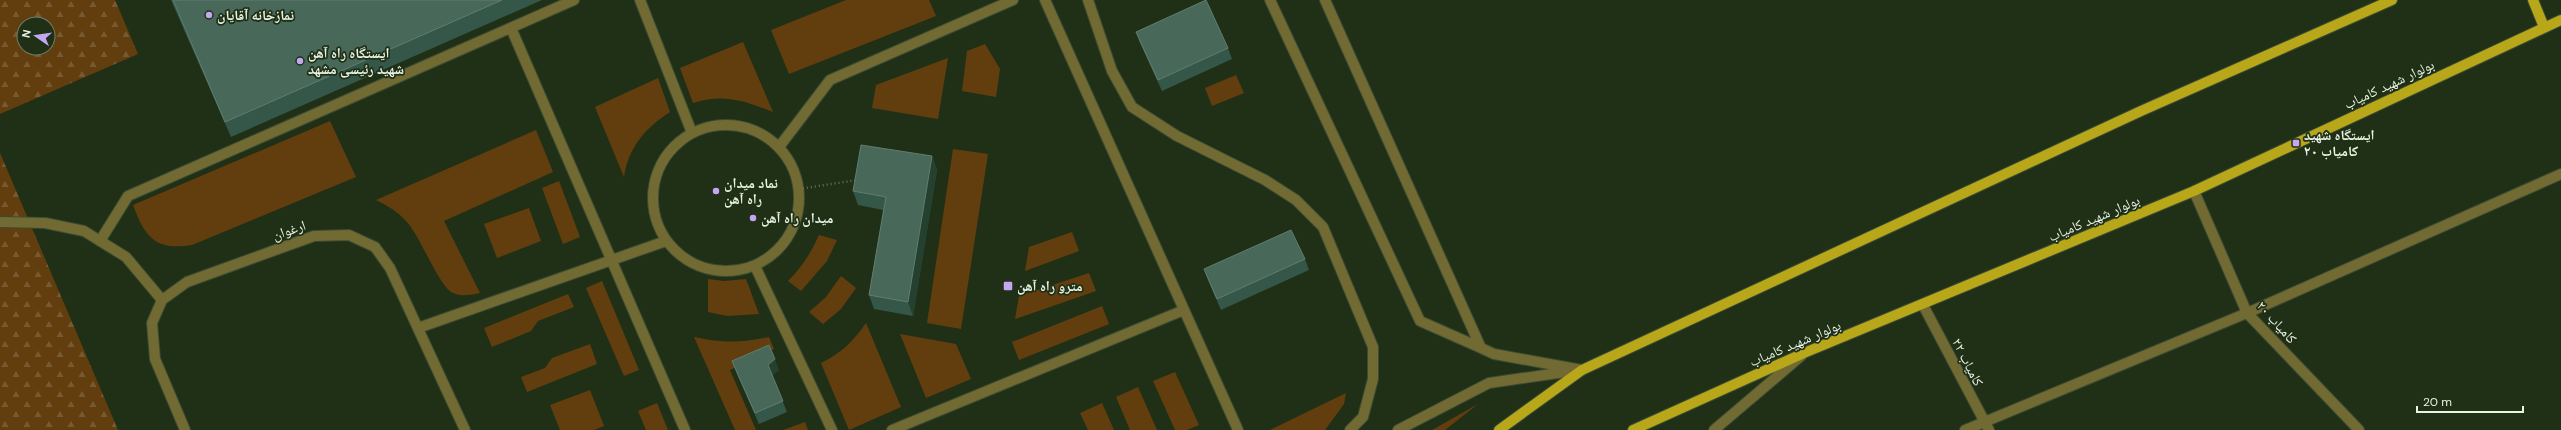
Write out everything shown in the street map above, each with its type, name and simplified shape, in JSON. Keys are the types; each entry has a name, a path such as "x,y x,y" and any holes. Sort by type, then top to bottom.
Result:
{"main road":[{"path":"1499,430 1582,370 2141,111 2392,0"},
{"path":"2533,0 2544,27"},
{"name":"بولوار شهید کامیاب","path":"1633,430 1804,353 1923,305 2194,191 2561,20"}],"street":[{"path":"100,241 128,196 574,0"},
{"path":"640,0 692,133"},
{"path":"779,147 830,80 1013,0"},
{"path":"1045,0 1238,430"},
{"path":"1088,0 1112,70 1132,107 1177,136 1265,180 1296,200 1323,226 1373,347 1373,379 1363,416 1350,430"},
{"path":"1270,0 1420,321 1494,354 1582,370"},
{"path":"1325,0 1481,348"},
{"path":"511,28 685,430"},
{"path":"714,126 738,126 759,133 779,147 792,166 799,189 797,212 790,234 775,253 755,266 732,272 706,269 684,259 666,241 655,219 652,194 658,169 672,148 692,133 714,126"},
{"path":"1966,430 1986,426 2247,313 2561,174"},
{"name":"کامیاب ۲۰","path":"2194,191 2247,313 2359,430"},
{"path":"0,222 45,223 84,231 126,257 162,300 152,323 155,359 185,430"},
{"name":"ارغوان","path":"162,300 187,282 314,236 349,235 375,247 390,268 465,430"},
{"path":"418,328 666,241"},
{"path":"755,266 832,430"},
{"name":"کامیاب ۲۲","path":"1923,305 1986,426"},
{"path":"892,430 1184,310"},
{"path":"1714,430 1804,353"},
{"path":"1398,430 1489,383 1582,370"}],"path":[{"path":"799,189 862,179"}],"green space":[{"path":"0,0 115,0 138,54 0,114"},
{"path":"846,0 929,0 936,16 789,74 771,30"},
{"path":"743,42 773,112 734,100 714,99 693,103 680,68"},
{"path":"985,44 1000,69 996,97 962,91 967,51"},
{"path":"948,58 938,119 872,108 876,85"},
{"path":"1236,75 1244,93 1212,106 1205,88"},
{"path":"658,78 670,112 653,124 640,139 626,166 624,177 595,107"},
{"path":"330,121 356,177 192,245 169,246 160,243 153,239 142,226 133,205"},
{"path":"536,130 553,172 444,221 480,293 463,295 453,293 442,281 417,237 406,221 392,209 376,200"},
{"path":"953,149 988,154 961,329 927,323"},
{"path":"0,153 118,430 0,430"},
{"path":"559,181 580,237 563,244 542,188"},
{"path":"529,208 541,241 497,258 484,224"},
{"path":"1072,232 1079,251 1025,271 1029,247"},
{"path":"819,235 837,240 827,261 801,291 788,281 806,260"},
{"path":"1089,273 1096,291 1015,319 1019,296"},
{"path":"841,276 856,288 841,309 823,324 809,312 826,297"},
{"path":"708,279 724,281 746,279 759,314 727,316 708,312"},
{"path":"602,281 639,370 624,376 586,288"},
{"path":"568,294 574,307 538,321 531,331 492,347 484,328"},
{"path":"1102,306 1109,324 1019,360 1012,342"},
{"path":"866,323 901,407 849,430 821,363 835,355 846,346"},
{"path":"900,334 956,344 971,379 926,398"},
{"path":"694,337 732,342 769,337 774,349 730,370 756,430 735,430"},
{"path":"590,344 597,364 527,392 521,377 545,368 552,358"},
{"path":"1175,372 1199,425 1187,430 1175,430 1153,381"},
{"path":"1138,387 1157,430 1130,430 1116,397"},
{"path":"590,390 604,426 594,430 560,430 550,405"},
{"path":"1346,393 1344,404 1325,430 1270,430"},
{"path":"657,403 668,430 646,430 638,411"},
{"path":"1102,403 1114,430 1088,430 1080,413"},
{"path":"1478,404 1445,430 1432,430"},
{"path":"805,422 808,430 783,430"}],"building":[{"name":"ایستگاه راه آهن شهید رئیسی مشهد","path":"173,0 502,0 225,122"},
{"path":"1206,0 1228,48 1158,80 1136,32"},
{"path":"861,145 932,156 908,302 869,295 886,197 853,191"},
{"path":"1291,230 1305,259 1217,299 1204,269"},
{"path":"769,345 775,359 768,365 783,401 755,413 732,361"}],"place":[{"name":"نمازخانه آقایان","path":"209,15"},
{"name":"ایستگاه راه آهن شهید رئیسی مشهد","path":"300,61"},
{"name":"ایستگاه شهید کامیاب ۲۰","path":"2296,143"},
{"name":"نماد میدان راه آهن","path":"716,191"},
{"name":"میدان راه آهن","path":"753,218"},
{"name":"مترو راه آهن","path":"1008,286"}]}
